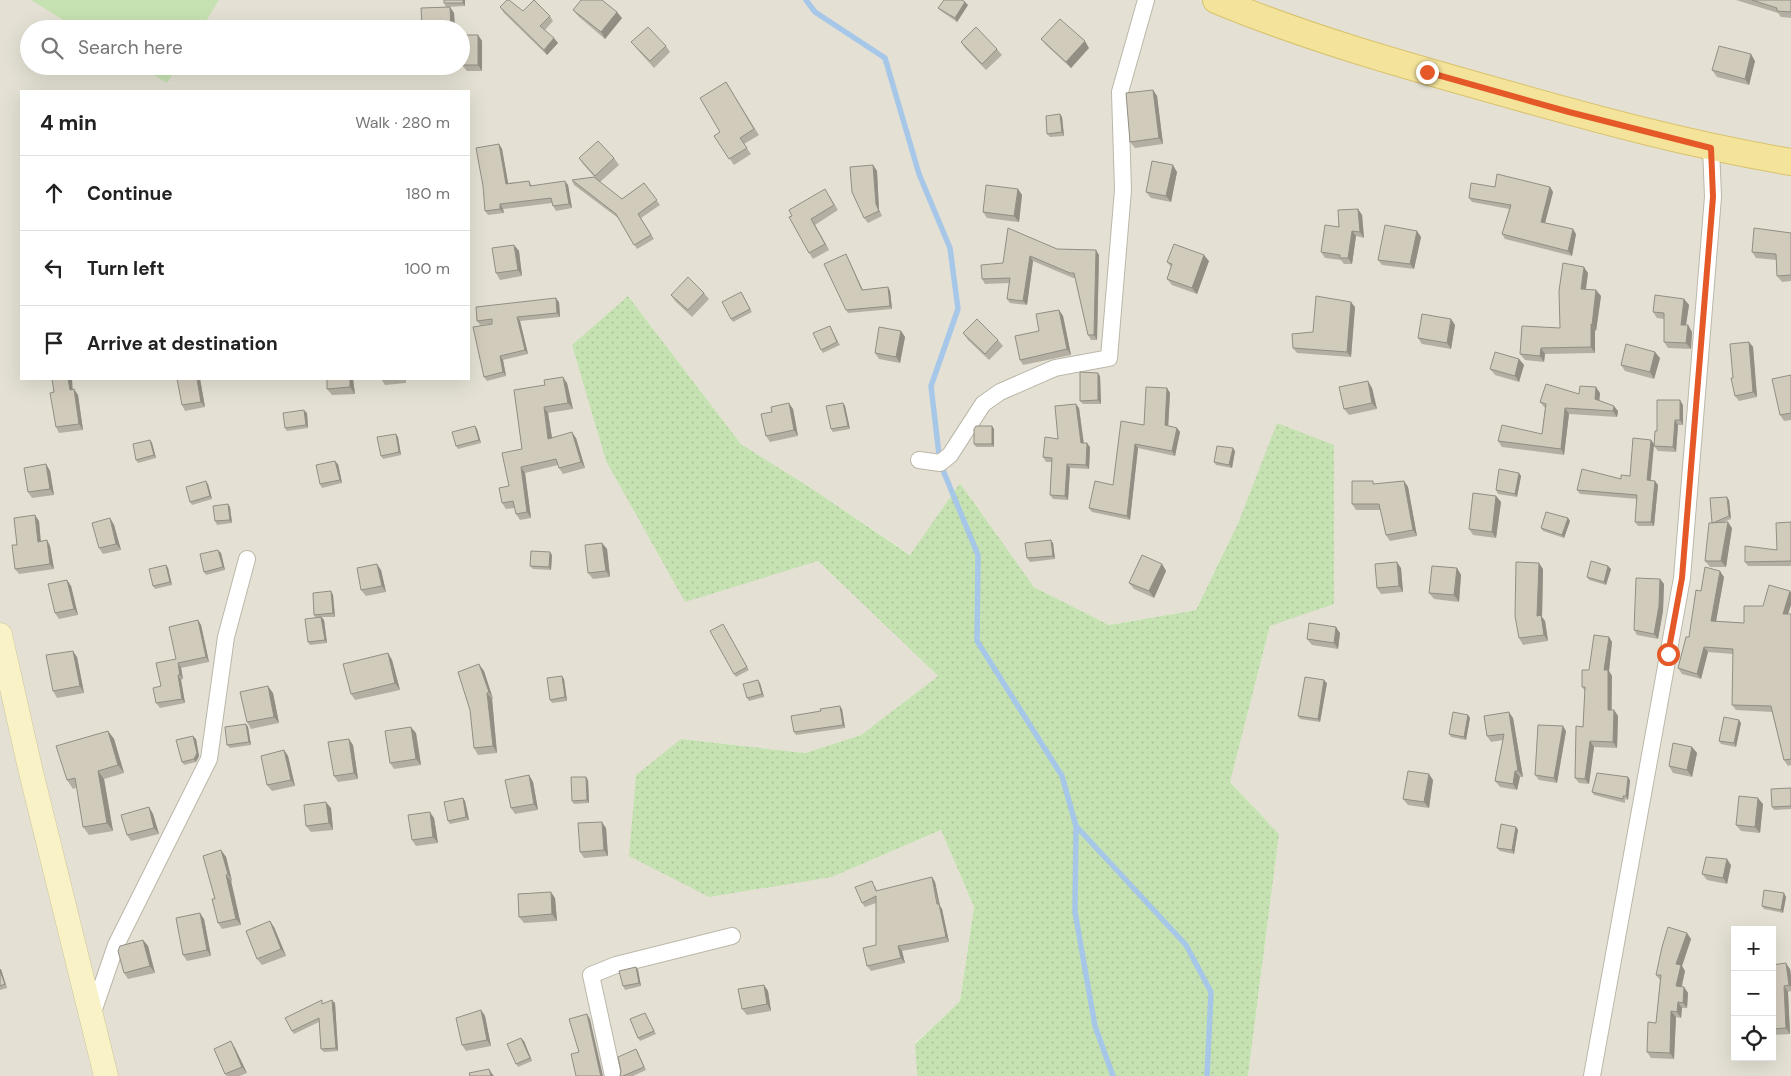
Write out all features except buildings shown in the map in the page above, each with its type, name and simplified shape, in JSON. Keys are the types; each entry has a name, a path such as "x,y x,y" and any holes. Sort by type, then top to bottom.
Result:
{"main road":[{"path":"1216,0 1261,19 1427,72 1569,112 1711,148 1791,162"},
{"path":"0,635 30,768 106,1076"}],"street":[{"path":"919,460 940,463 950,455 983,404 1000,392 1055,368 1109,358 1123,190 1120,92 1146,0"},
{"path":"1592,1076 1682,578 1713,197 1711,148"},
{"path":"92,1015 116,945 209,759 226,637 247,559"},
{"path":"613,1076 591,974 616,965 732,936"}],"shaded area":[{"path":"0,0 1791,0 1791,1076 1248,1076 1279,834 1230,782 1270,626 1239,521 1196,610 1109,625 1034,587 960,483 911,555 741,444 628,296 684,601 818,561 938,676 861,735 805,753 681,739 832,877 941,830 974,907 960,1001 915,1043 917,1076 0,1076"}],"green space":[{"path":"31,0 219,0 207,20 63,20"},
{"path":"154,75 172,75 167,83"},
{"path":"628,296 741,444 811,488 910,555 960,483 1034,587 1109,625 1196,610 1239,521 1277,423 1334,445 1334,604 1270,626 1230,782 1279,834 1248,1076 917,1076 915,1044 960,1001 974,907 941,830 832,877 709,897 629,856 636,775 681,739 805,753 861,735 938,676 818,561 685,602 606,461 572,345"}],"waterway":[{"path":"806,0 815,12 885,58 919,174 950,248 958,309 931,386 940,463 978,555 977,641 1062,776 1076,826 1186,945 1211,992 1207,1076"},
{"path":"1076,826 1075,912 1095,1026 1113,1076"}],"route":[{"path":"1427,72 1569,112 1711,148 1713,197 1682,578 1668,654"}]}
